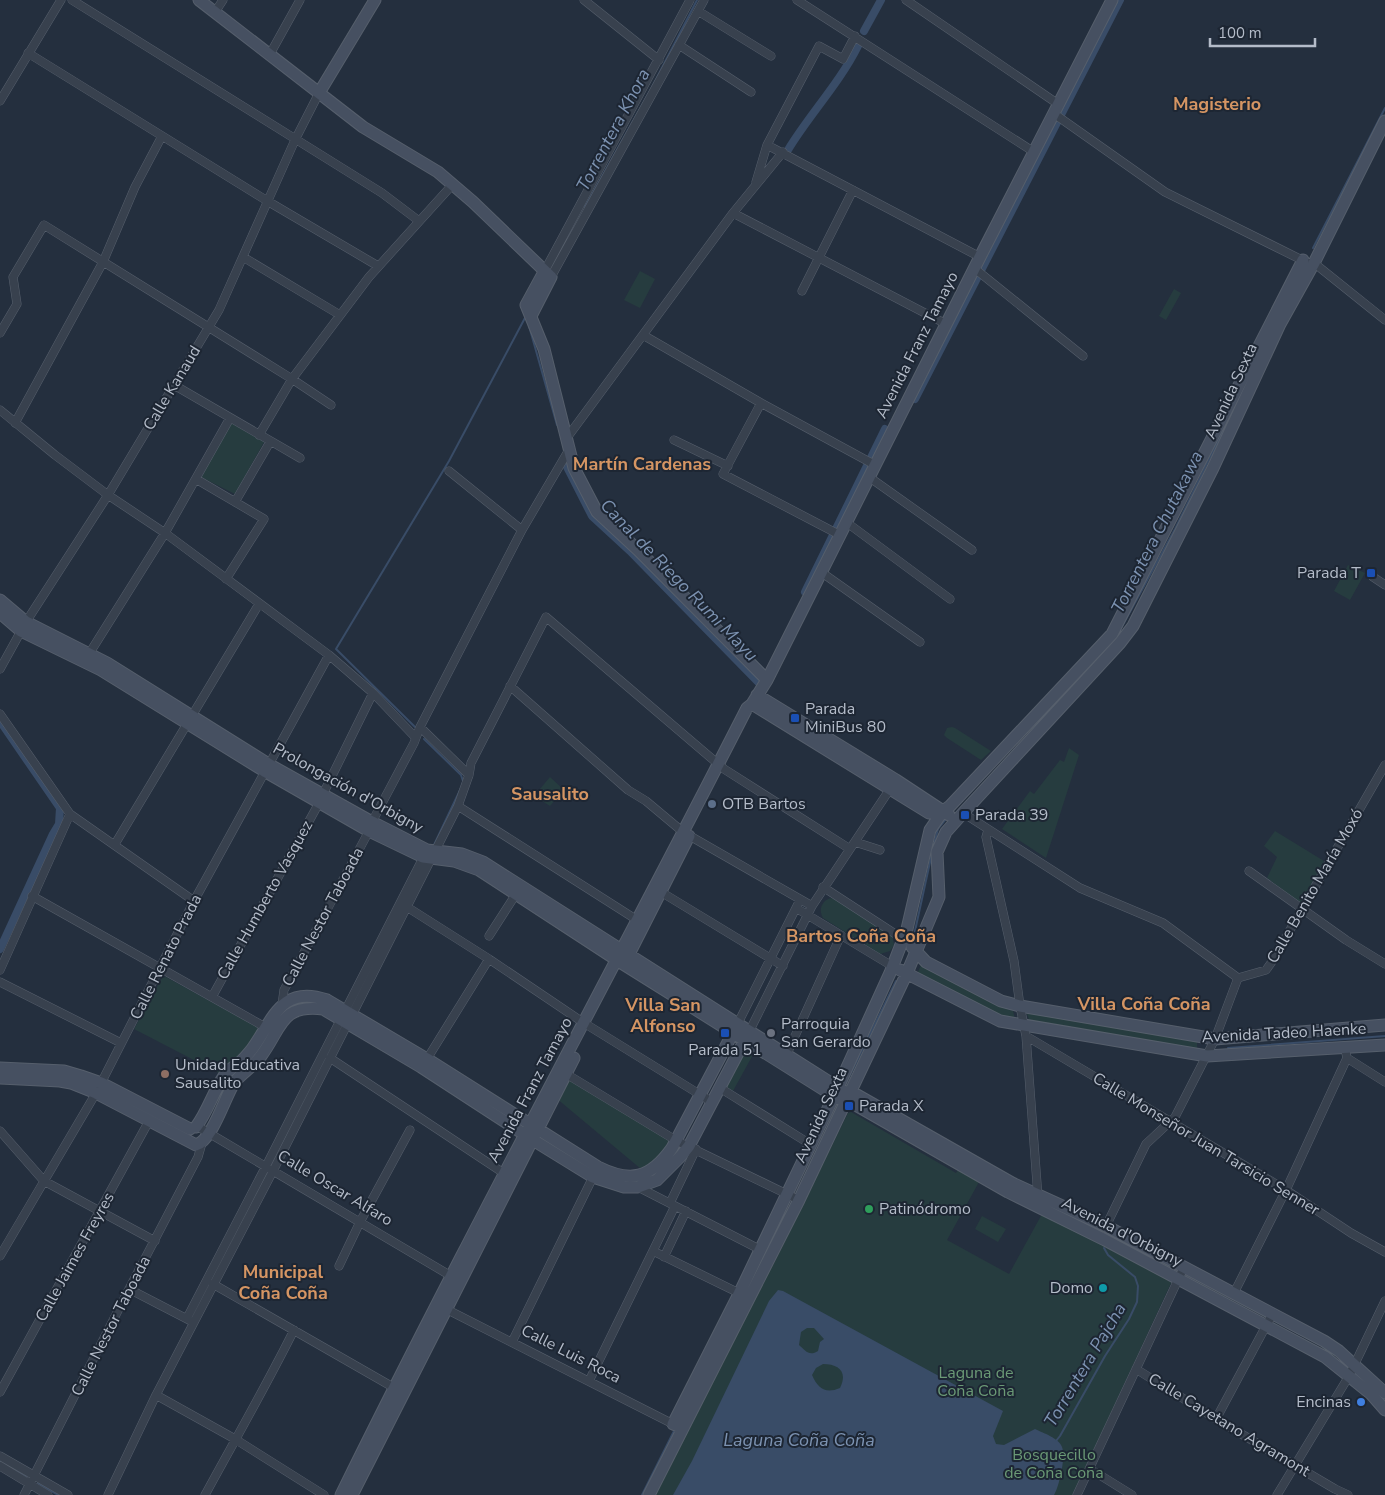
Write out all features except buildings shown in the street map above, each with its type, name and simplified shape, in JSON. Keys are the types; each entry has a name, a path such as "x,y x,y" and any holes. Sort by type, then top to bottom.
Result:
{"main road":[{"path":"199,0 363,127 438,172 473,202 548,275 526,305 544,349 574,468 597,512 638,550 767,680"},
{"path":"319,93 375,0"},
{"name":"Avenida Franz Tamayo","path":"623,958 637,920 752,711 754,700 767,680 974,268 1112,0"},
{"name":"Avenida Sexta","path":"649,1495 678,1426 744,1296 900,969 909,944 930,830 952,814 1112,634 1251,376 1308,262 1385,121"},
{"name":"Prolongación d'Orbigny","path":"0,600 24,626 107,663 190,721"},
{"name":"Prolongación d'Orbigny","path":"0,613 190,721 268,769 371,826 430,854 471,867 623,958 841,1094"},
{"path":"754,700 893,785 952,814"},
{"name":"Avenida Sexta","path":"900,969 909,944 939,897 937,852 952,814 950,806 1029,728"},
{"name":"Avenida Franz Tamayo","path":"342,1495 446,1309 562,1072 661,892 686,834"},
{"name":"Prolongación d'Orbigny","path":"430,854 462,854 483,862 623,958"},
{"name":"Avenida Tadeo Haenke","path":"909,944 926,962 1001,1001 1020,1006 1215,1039 1385,1025"},
{"name":"Avenida Tadeo Haenke","path":"900,969 1000,1021 1024,1030 1207,1056 1346,1053 1385,1045"},
{"path":"198,1136 225,1074 247,1055 282,1004 301,996 315,996 327,1000 346,1017 421,1067 532,1133 617,1176 626,1177 644,1173 655,1167 665,1158 677,1140 735,1028"},
{"path":"198,1136 235,1081 251,1068 262,1055 283,1020 297,1009 309,1008 346,1017 427,1059 593,1176 624,1187 638,1187 657,1180 692,1148 712,1102 747,1036"},
{"name":"Calle Oscar Alfaro","path":"0,1068 64,1071 81,1076 149,1122 198,1136"},
{"name":"Calle Oscar Alfaro","path":"0,1078 60,1081 99,1088 198,1136"},
{"name":"Avenida Sexta","path":"744,1296 759,1249 792,1196 810,1144 841,1094"},
{"name":"Avenida d'Orbigny","path":"841,1094 857,1095 1012,1183 1036,1200 1178,1279 1325,1357 1371,1394 1385,1410"},
{"name":"Avenida Franz Tamayo","path":"352,1495 451,1276 505,1174 532,1133"},
{"name":"Avenida d'Orbigny","path":"1036,1200 1106,1226 1324,1341 1339,1351 1385,1393"}],"street":[{"path":"0,101 61,0"},
{"path":"72,0 382,193 419,220"},
{"path":"215,12 223,0"},
{"path":"270,54 300,0"},
{"path":"584,0 659,60"},
{"path":"548,275 690,0"},
{"path":"548,275 704,0"},
{"path":"906,0 1056,108 1165,192 1308,262 1385,320"},
{"path":"803,1 1034,152"},
{"path":"698,12 772,56"},
{"path":"755,187 766,144 820,46 843,59 855,36"},
{"path":"679,45 751,92"},
{"path":"28,53 269,202 378,266"},
{"name":"Calle Kanaud","path":"0,669 24,626 108,495 219,310 269,202 295,140 319,93"},
{"path":"15,423 103,262 135,187 162,136"},
{"path":"766,144 980,257"},
{"name":"Calle Nestor Taboada","path":"282,1004 284,990 371,826 414,743 420,727 568,444 643,335 732,213 783,152"},
{"path":"259,435 292,379 340,315 378,266 453,184"},
{"path":"802,291 853,190"},
{"path":"732,213 946,324"},
{"path":"0,333 17,304 13,277 44,225 331,405"},
{"path":"243,257 340,315"},
{"path":"974,268 1083,356"},
{"path":"643,335 761,403 875,465"},
{"path":"174,385 300,458"},
{"path":"761,403 723,474 836,533 841,533"},
{"path":"0,410 108,495 165,533 330,656 373,693 415,737"},
{"path":"89,654 165,533 230,418"},
{"path":"674,440 728,466"},
{"path":"235,502 270,442"},
{"path":"449,471 522,530"},
{"path":"869,477 972,550"},
{"path":"196,479 264,519 226,579"},
{"path":"846,522 950,598"},
{"path":"821,572 920,642"},
{"path":"1373,577 1385,585"},
{"path":"114,844 259,604"},
{"path":"190,1320 213,1284 346,1017 430,854 458,806 471,763 546,617 721,767 850,849"},
{"name":"Calle Renato Prada","path":"0,1256 99,1088 194,901 330,656"},
{"path":"510,686 628,790 646,801 686,834 812,906"},
{"name":"Calle Humberto Vasquez","path":"212,997 321,798 373,693"},
{"path":"0,714 70,814 194,901"},
{"path":"420,727 468,775"},
{"name":"Calle Benito María Moxó","path":"1238,978 1266,970 1303,910 1385,765"},
{"path":"747,1036 823,887 893,785"},
{"path":"458,806 637,920"},
{"path":"0,970 70,814"},
{"path":"952,814 988,830 1080,888 1163,923 1238,978 1215,1039 1175,1117 1146,1144 1106,1226"},
{"path":"988,830 986,838 1014,961 1024,1030 1036,1200"},
{"path":"855,842 880,850"},
{"path":"108,1495 190,1320 330,1058 346,1017 408,907 430,854"},
{"path":"1249,871 1303,910 1385,964"},
{"name":"Avenida Tadeo Haenke","path":"823,887 909,944"},
{"path":"661,892 783,966"},
{"path":"490,936 516,894"},
{"path":"32,896 265,1027"},
{"path":"735,1028 800,900"},
{"path":"408,907 587,1025 712,1102"},
{"name":"Avenida Tadeo Haenke","path":"796,908 900,969"},
{"path":"784,1060 841,935"},
{"path":"427,1059 489,959"},
{"path":"0,982 122,1043"},
{"name":"Calle Monseñor Juan Tarsicio Senner","path":"1024,1030 1171,1122 1286,1190 1351,1233 1385,1252"},
{"path":"1234,1293 1286,1190 1346,1053 1385,1082"},
{"path":"330,1058 505,1174"},
{"path":"562,1072 677,1140 792,1196"},
{"path":"720,1088 810,1144"},
{"name":"Calle Jaimes Freyres","path":"0,1392 149,1122"},
{"path":"339,1266 360,1222 410,1130"},
{"path":"0,1131 44,1181 155,1241"},
{"name":"Calle Nestor Taboada","path":"24,1495 198,1157 198,1136"},
{"name":"Calle Oscar Alfaro","path":"198,1136 270,1168 451,1276"},
{"path":"589,1381 653,1251 692,1148"},
{"path":"512,1342 593,1176"},
{"path":"638,1187 759,1249"},
{"path":"664,1257 686,1212"},
{"path":"653,1251 744,1296"},
{"path":"1077,1495 1184,1267"},
{"path":"213,1284 399,1390"},
{"path":"129,1289 190,1320"},
{"path":"1277,1495 1349,1376 1385,1301"},
{"name":"Calle Luis Roca","path":"446,1309 678,1426"},
{"path":"1216,1420 1273,1314"},
{"path":"205,1495 268,1382 294,1330"},
{"name":"Calle Cayetano Agramont","path":"1136,1369 1216,1420 1339,1493 1348,1495"},
{"path":"156,1395 235,1439 324,1495"},
{"path":"0,1456 68,1495"},
{"path":"0,1466 48,1495"},
{"path":"1090,1469 1132,1495"}],"green space":[{"path":"640,271 655,279 640,308 624,300"},
{"path":"1174,289 1181,293 1166,320 1159,316"},
{"path":"231,423 264,442 235,494 201,477"},
{"path":"1348,565 1365,573 1350,600 1334,591"},
{"path":"952,727 991,751 981,760 944,735 947,728"},
{"path":"1069,748 1079,755 1046,858 1002,829 1030,791 1034,794 1060,760 1064,762"},
{"path":"550,777 564,790 550,806 534,796"},
{"path":"1275,831 1324,861 1301,904 1267,878 1277,857 1264,846"},
{"path":"831,898 892,935 894,945 890,951 880,954 823,918 822,906 825,901"},
{"path":"922,963 997,1006 1013,1011 1015,1019 994,1015 917,974"},
{"path":"166,977 257,1027 257,1034 249,1047 219,1073 134,1029 162,978"},
{"path":"1032,1013 1197,1041 1197,1049 1030,1022 1027,1014"},
{"path":"751,1050 755,1051 733,1091 726,1084 741,1056"},
{"path":"570,1080 670,1140 670,1144 656,1159 641,1169 556,1098 567,1081"},
{"name":"Laguna de Coña Coña","path":"851,1112 956,1173 958,1170 979,1182 947,1240 1009,1274 1042,1214 1170,1280 1171,1283 1073,1495 654,1495 773,1265 848,1113"},
{"path":"982,1216 1006,1229 998,1242 975,1229"}],"water":[{"name":"Laguna Coña Coña","path":"778,1290 783,1291 1003,1411 993,1436 996,1444 1004,1445 1035,1429 1054,1438 1062,1447 1063,1464 1054,1495 673,1495 692,1461 769,1301","holes":["807,1328 814,1328 824,1339 820,1342 818,1351 815,1353 807,1352 799,1345 801,1332","823,1364 838,1367 843,1378 840,1388 827,1390 817,1384 812,1375 816,1368"]}],"waterway":[{"name":"Torrentera Khora","path":"585,207 651,89 697,0"},
{"name":"Canal de Riego Rumi Mayu","path":"864,31 881,0"},
{"path":"915,399 1120,0"},
{"name":"Canal de Riego Rumi Mayu","path":"788,150 842,73 858,46"},
{"name":"Torrentera Chutakawa","path":"1313,248 1385,108"},
{"path":"415,727 336,649 449,461 526,316"},
{"name":"Torrentera Khora","path":"529,326 557,425"},
{"name":"Torrentera Chutakawa","path":"1119,632 1175,529 1243,390"},
{"path":"805,592 885,429"},
{"name":"Canal de Riego Rumi Mayu","path":"567,467 592,516 630,551 760,684 764,676"},
{"path":"0,721 60,808 59,824 0,949"},
{"path":"424,739 461,775 463,781"},
{"path":"433,847 461,788"},
{"name":"Torrentera Chutakawa","path":"933,848 938,829 946,819"},
{"name":"Torrentera Chutakawa","path":"913,940 932,853"},
{"path":"374,963 425,862"},
{"name":"Torrentera Chutakawa","path":"845,1085 896,981"},
{"name":"Torrentera Pajcha","path":"1228,1048 1385,1036"},
{"path":"215,1273 241,1224"},
{"name":"Torrentera Pajcha","path":"1056,1441 1105,1356 1129,1319 1137,1302 1138,1286 1135,1277 1108,1255 1104,1248"},
{"name":"Torrentera Chutakawa","path":"642,1495 674,1431"},
{"path":"0,1461 26,1476"},
{"path":"38,1483 58,1495"}],"place":[{"name":"Parada T","path":"1371,573"},
{"name":"Parada MiniBus 80","path":"795,718"},
{"name":"OTB Bartos","path":"712,804"},
{"name":"Parada 39","path":"965,815"},
{"name":"Parada 51","path":"725,1033"},
{"name":"Parroquia San Gerardo","path":"771,1033"},
{"name":"Unidad Educativa Sausalito","path":"165,1074"},
{"name":"Parada X","path":"849,1106"},
{"name":"Patinódromo","path":"869,1209"},
{"name":"Domo","path":"1103,1288"},
{"name":"Encinas","path":"1361,1402"}],"district":[{"name":"Magisterio","path":"1217,104"},
{"name":"Martín Cardenas","path":"642,464"},
{"name":"Sausalito","path":"550,794"},
{"name":"Bartos Coña Coña","path":"861,936"},
{"name":"Villa Coña Coña","path":"1144,1004"},
{"name":"Villa San Alfonso","path":"663,1015"},
{"name":"Municipal Coña Coña","path":"283,1282"}],"park label":[{"name":"Bosquecillo de Coña Coña","path":"1054,1464"}]}
